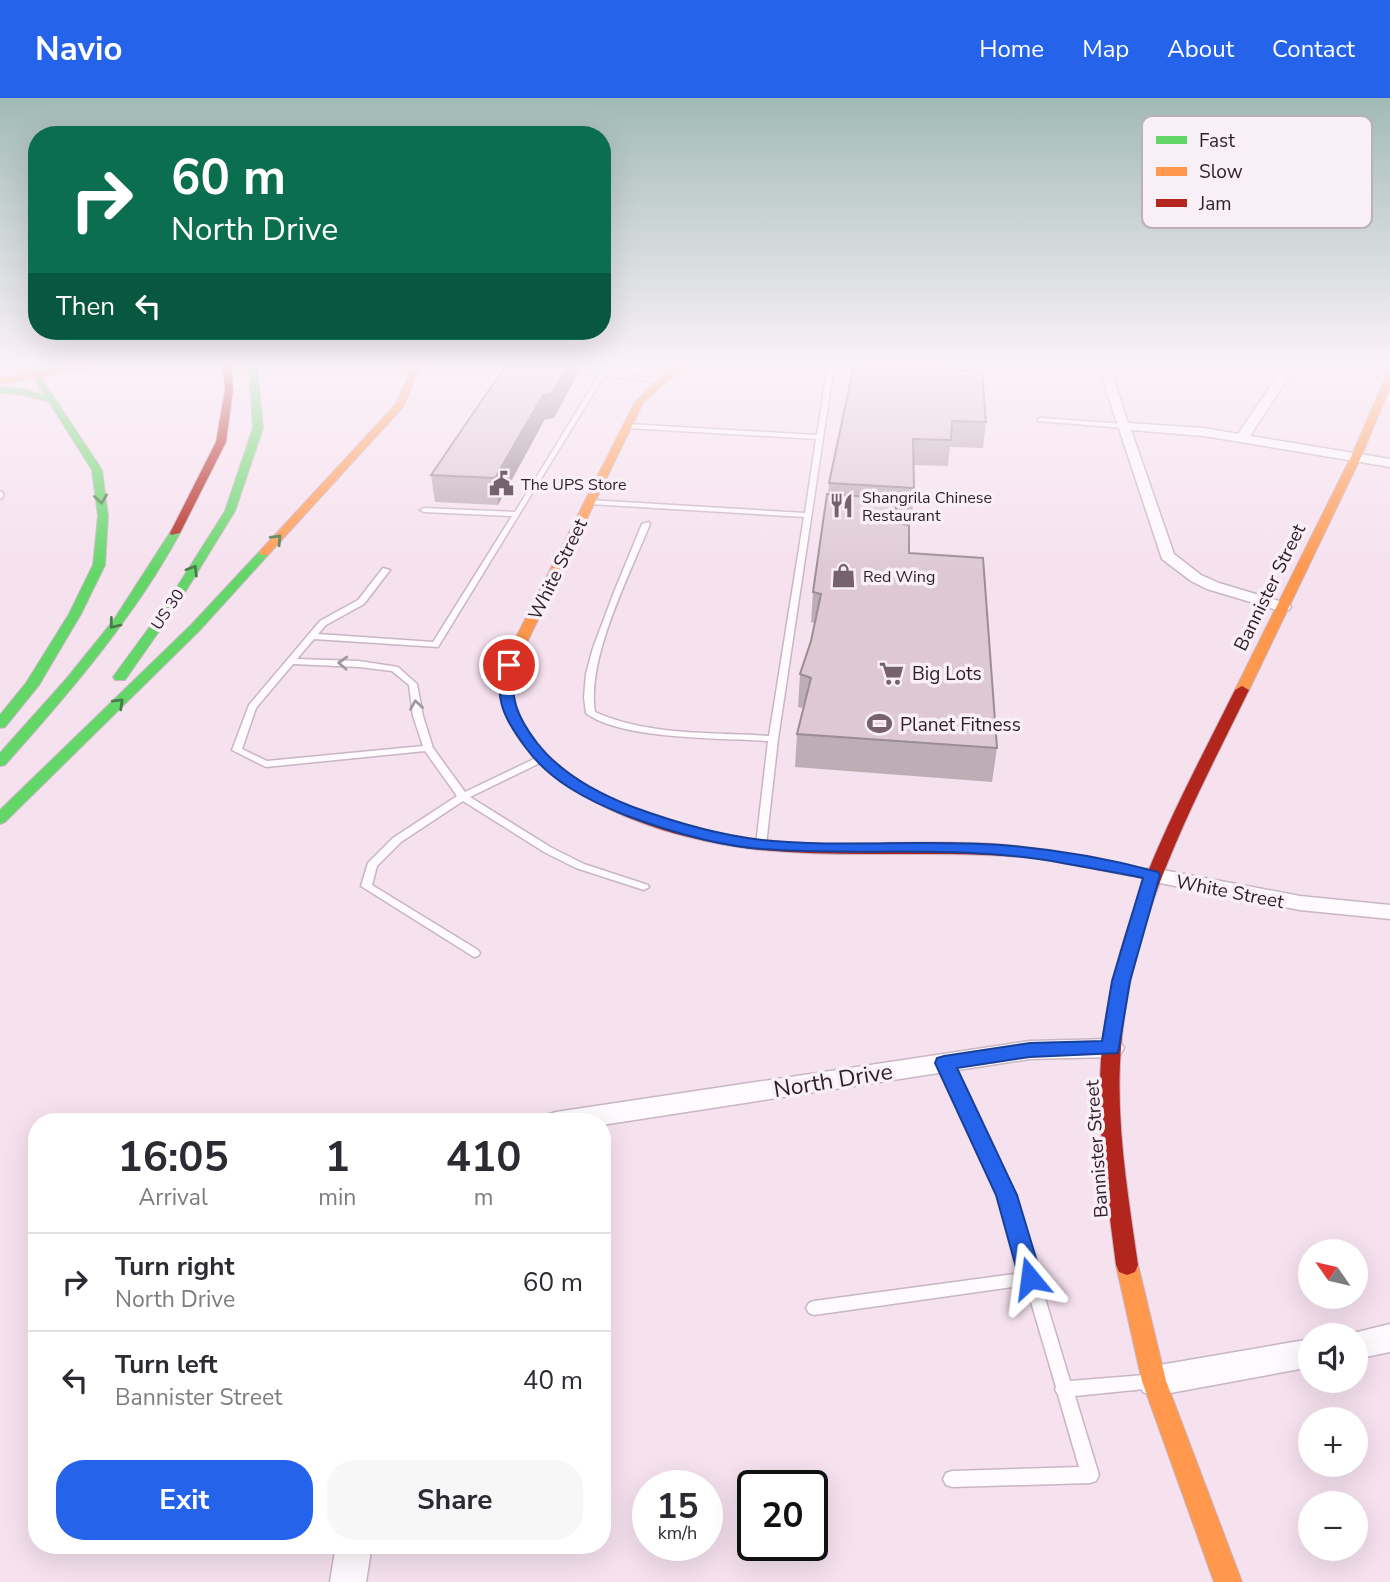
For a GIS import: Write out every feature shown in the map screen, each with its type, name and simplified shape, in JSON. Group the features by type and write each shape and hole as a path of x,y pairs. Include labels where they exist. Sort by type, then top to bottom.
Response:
{"main road":[{"path":"0,724 32,684 75,614 99,565 103,516 97,470 74,434"},
{"name":"US 30","path":"0,762 51,706 154,573 221,442 222,434"},
{"name":"US 30","path":"0,818 111,690 170,607 230,511 256,434"},
{"path":"0,818 195,628 374,434"},
{"name":"White Street","path":"624,434 509,665 505,685 509,709 541,759 566,779 604,802 653,820 761,845 1000,850 1056,856 1152,875"},
{"name":"Bannister Street","path":"1228,1582 1154,1381 1129,1279 1113,1160 1111,1048 1121,981 1152,875 1366,434"}],"street":[{"path":"1127,434 1167,556 1196,578 1213,586 1283,607"},
{"path":"1205,434 1390,463"},
{"path":"1242,438 1245,434"},
{"name":"White Street","path":"1152,875 1286,902 1340,910 1390,912"},
{"name":"North Drive","path":"611,1114 1030,1050 1111,1048"},
{"path":"1368,1343 1390,1338"},
{"path":"1154,1381 1298,1355"},
{"path":"348,1582 353,1554"}],"lane":[{"path":"312,636 435,645 494,555 515,514 565,434"},
{"path":"761,845 773,739 820,437 772,434"},
{"path":"590,502 808,515"},
{"path":"424,510 515,514"},
{"path":"646,524 594,658 587,697 591,713 601,719 630,727 773,739"},
{"path":"386,570 361,602 323,623 252,708 237,750 266,764 428,748"},
{"path":"291,661 359,664 395,669 413,684 418,716 428,748 463,797 569,860 644,887"},
{"path":"474,953 366,887 372,865 397,840 463,797 541,759"},
{"path":"944,1063 1007,1195 1090,1475 952,1479"},
{"path":"814,1308 1030,1278"},
{"path":"1063,1389 1154,1381"}],"building":[{"path":"459,434 520,434 495,478 431,475"},
{"path":"839,434 951,434 951,440 913,439 914,488 829,483"},
{"path":"827,494 897,499 893,523 909,525 909,553 983,558 997,748 797,734 811,678 800,674 811,641 821,594 813,592"}],"traffic: fast":[{"path":"0,724 32,685 75,614 99,565 103,516 97,470 74,434"},
{"path":"120,677 170,607 230,511 256,434"},
{"path":"0,762 118,624 175,533"},
{"path":"0,819 195,628 264,553"},
{"path":"1032,853 1152,875"}],"traffic: slow":[{"path":"264,553 373,434"},
{"path":"507,696 509,665 623,434"},
{"path":"1242,690 1366,434"},
{"path":"1127,1265 1154,1381 1228,1582"}],"traffic: jam":[{"path":"175,533 221,442 222,434"},
{"path":"1127,1265 1110,1102 1111,1048 1117,1000 1128,953 1159,863 1242,690"},
{"path":"507,696 510,709 522,732 538,753 558,771 578,786 610,803 680,828 762,845 965,848 1032,853"}],"place":[{"name":"The UPS Store","path":"501,484"},
{"name":"Shangrila Chinese Restaurant","path":"842,506"},
{"name":"Red Wing","path":"843,576"},
{"name":"Big Lots","path":"892,673"},
{"name":"Planet Fitness","path":"880,724"}],"route":[{"path":"509,665 505,685 509,709 541,759 566,779 604,802 653,820 761,845 1000,850 1056,856 1152,875 1121,981 1111,1048 1030,1050 944,1063 1007,1195 1030,1278"}]}
